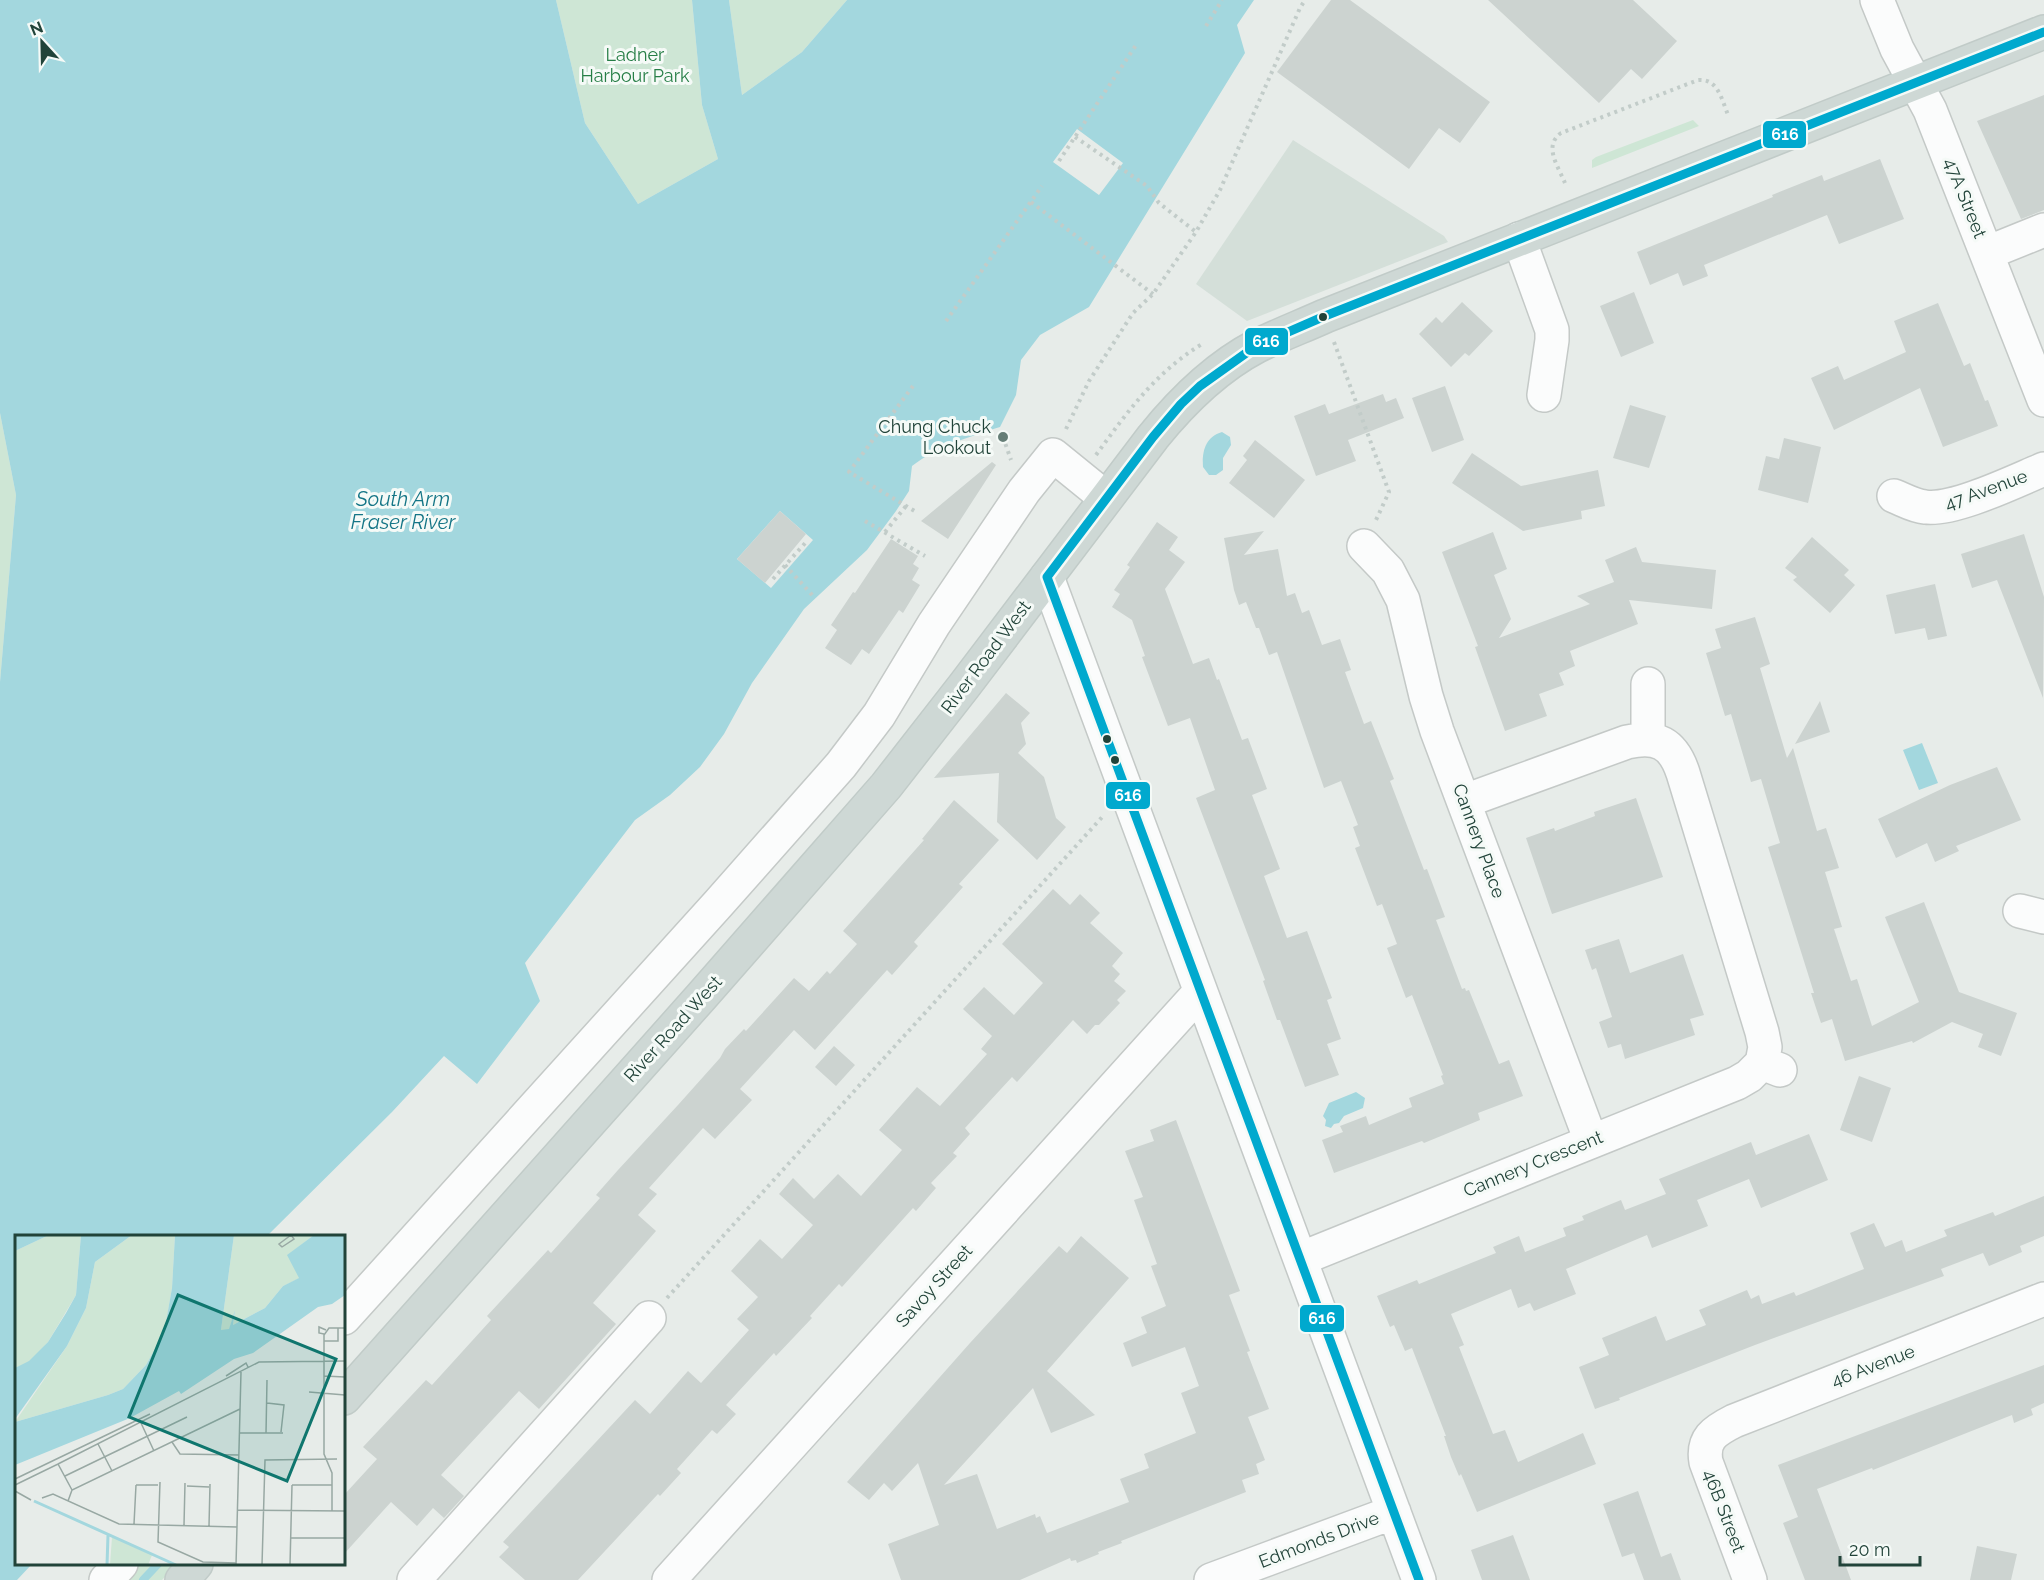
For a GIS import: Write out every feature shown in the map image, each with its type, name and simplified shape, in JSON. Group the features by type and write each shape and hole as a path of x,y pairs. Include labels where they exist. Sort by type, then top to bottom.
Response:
{"main road":[{"name":"River Road West","path":"345,1397 886,786 1106,498 1181,404 1200,386 1236,358 1256,346 1316,320 2044,32"},
{"path":"182,1580 194,1565"}],"street":[{"name":"47A Street","path":"1877,0 1893,39 1930,110 2044,400"},
{"path":"1987,253 2044,230"},
{"path":"1519,240 1552,330 1544,395"},
{"path":"345,1316 841,765 879,715 934,624 1023,491 1053,455 1106,498"},
{"name":"47 Avenue","path":"1894,496 1922,507 1936,508 1953,505 2044,469"},
{"name":"Cannery Place","path":"1364,546 1388,571 1403,600 1429,705 1591,1141"},
{"path":"1047,577 1419,1580"},
{"path":"1465,801 1612,746 1638,739 1648,739 1648,684"},
{"name":"Cannery Crescent","path":"1300,1259 1737,1083 1771,1067 1680,764 1669,747 1648,739"},
{"name":"Savoy Street","path":"669,1580 1200,992"},
{"name":"46 Avenue","path":"1708,1441 1714,1433 1734,1421 2044,1299"},
{"path":"414,1580 649,1318"},
{"name":"46B Street","path":"1708,1441 1704,1449 1706,1462 1750,1580"},
{"name":"Edmonds Drive","path":"1211,1580 1394,1512"},
{"path":"106,1580 119,1565"}],"path":[{"path":"1206,26 1222,0"},
{"path":"1053,455 1089,381 1133,313 1153,294 1197,232 1220,190 1305,0"},
{"path":"1059,161 1136,45"},
{"path":"1565,183 1551,144 1561,133 1698,80 1706,79 1712,82 1717,89 1729,117"},
{"path":"1075,137 1147,186 1159,203 1197,232"},
{"path":"946,321 1042,186"},
{"path":"1031,202 1153,294"},
{"path":"1334,342 1389,492"},
{"path":"913,386 849,472 918,513"},
{"path":"1003,438 1013,465"},
{"path":"885,532 906,506"},
{"path":"865,520 925,556"},
{"path":"773,579 807,541"},
{"path":"785,565 814,597"},
{"path":"649,1318 1104,815"}],"shaded area":[{"path":"1293,140 1444,236 1448,242 1247,321 1196,284"}],"green space":[{"name":"Ladner Harbour Park","path":"556,0 692,0 702,105 718,159 638,204 585,123"},
{"name":"Ladner Harbour Park","path":"729,0 847,0 802,52 742,95"},
{"path":"1693,120 1699,126 1592,168 1592,160 1596,157"},
{"path":"0,413 16,495 0,682"},
{"path":"130,1565 176,1565 162,1580 117,1580"}],"water":[{"name":"South Arm Fraser River","path":"0,0 556,0 585,123 638,204 718,159 702,105 692,0 729,0 742,95 802,52 847,0 1254,0 1237,25 1245,53 1089,307 1040,335 1021,360 1016,395 1000,427 965,438 912,466 909,491 896,511 867,550 804,609 752,683 724,734 700,767 670,795 635,820 525,963 540,1001 477,1084 444,1056 392,1112 268,1235 15,1235 15,1565 31,1565 17,1580 0,1580 0,682 16,495 0,413"},
{"path":"1222,432 1230,437 1231,445 1223,458 1223,470 1216,475 1209,475 1203,467 1204,451 1208,441"},
{"path":"1922,743 1938,783 1919,790 1903,750"},
{"path":"1356,1092 1365,1098 1363,1108 1344,1116 1331,1128 1325,1126 1326,1120 1323,1116 1329,1103"}],"pier":[{"path":"1077,129 1123,163 1099,195 1053,162"},
{"path":"780,511 813,540 771,588 737,559"}],"building":[{"path":"1331,0 1350,0 1490,102 1460,143 1439,128 1409,169 1277,72"},
{"path":"1488,0 1633,0 1677,41 1642,79 1631,69 1599,103"},
{"path":"2044,95 2044,210 2021,219 1977,121"},
{"path":"1880,159 1904,219 1839,244 1827,215 1704,265 1708,276 1683,286 1678,273 1650,285 1637,252 1822,175 1824,181"},
{"path":"1634,292 1654,343 1621,357 1600,306"},
{"path":"1462,302 1493,331 1469,356 1465,353 1451,367 1419,334 1436,317 1442,323"},
{"path":"1938,303 1964,366 1970,363 1998,426 1943,447 1920,388 1834,430 1811,378 1838,366 1844,380 1906,352 1894,321"},
{"path":"1445,386 1464,440 1432,452 1412,398"},
{"path":"1383,394 1386,402 1396,398 1404,418 1348,440 1356,461 1316,476 1294,416 1325,404 1329,414"},
{"path":"1630,405 1666,416 1649,468 1613,458"},
{"path":"1784,438 1821,447 1808,503 1758,490 1766,456 1779,459"},
{"path":"1255,440 1305,480 1274,518 1229,483 1247,460 1243,456"},
{"path":"1472,453 1521,486 1598,470 1605,506 1581,511 1582,519 1523,531 1452,483"},
{"path":"992,462 996,465 948,539 921,521"},
{"path":"780,511 806,534 765,583 737,559"},
{"path":"1157,522 1178,537 1169,550 1185,562 1165,589 1193,664 1209,658 1242,740 1248,738 1267,789 1252,795 1280,869 1264,876 1287,938 1307,931 1332,998 1327,1000 1341,1039 1327,1044 1339,1075 1305,1087 1280,1020 1277,1020 1263,981 1265,980 1196,798 1215,790 1190,718 1168,726 1142,657 1145,656 1132,620 1112,607 1120,594 1114,590 1130,567 1127,565"},
{"path":"1264,531 1244,555 1278,549 1287,596 1295,593 1302,613 1309,610 1322,645 1340,639 1351,670 1345,672 1364,724 1371,721 1394,779 1390,781 1424,870 1427,869 1445,917 1436,920 1462,989 1469,990 1499,1064 1509,1060 1523,1096 1478,1113 1480,1120 1424,1143 1422,1141 1334,1173 1322,1140 1343,1132 1340,1126 1366,1116 1369,1125 1412,1107 1409,1098 1444,1084 1441,1076 1443,1075 1412,995 1406,998 1387,948 1397,944 1382,904 1377,906 1355,848 1360,846 1353,827 1358,825 1341,781 1324,788 1277,652 1269,655 1246,602 1239,605 1234,590 1224,538"},
{"path":"1493,532 1507,569 1494,575 1511,619 1499,638 1590,604 1577,596 1614,582 1605,560 1636,547 1642,562 1716,570 1712,609 1629,600 1638,624 1570,651 1575,666 1559,673 1564,685 1539,694 1547,716 1505,731 1475,647 1478,646 1442,552"},
{"path":"2024,534 2044,597 2043,698 1997,580 1972,588 1961,554"},
{"path":"1812,537 1849,570 1844,575 1855,585 1830,613 1793,580 1797,577 1785,568"},
{"path":"891,539 918,556 913,564 919,568 912,580 920,585 903,613 899,610 869,654 862,649 851,665 825,648 837,630 831,625"},
{"path":"1935,584 1947,636 1928,640 1925,628 1895,634 1886,595"},
{"path":"1755,617 1770,664 1760,668 1787,758 1793,748 1817,831 1826,828 1839,868 1825,872 1842,927 1834,929 1851,981 1857,979 1872,1026 1919,1002 1885,917 1924,902 1959,992 2017,1013 2001,1056 1978,1047 1983,1034 1952,1022 1913,1043 1912,1041 1845,1061 1832,1019 1821,1023 1811,993 1814,993 1768,847 1780,843 1761,779 1751,782 1731,714 1725,716 1706,653 1721,648 1715,629"},
{"path":"1006,693 1030,713 1021,723 1026,744 1018,753 1044,777 1056,818 1066,827 1037,860 997,822 999,773 934,778"},
{"path":"1820,701 1830,732 1795,744"},
{"path":"1997,767 2021,820 1956,846 1959,851 1935,862 1927,843 1896,858 1878,819 1950,785"},
{"path":"1636,798 1663,877 1552,914 1526,838 1554,828 1555,831 1595,816 1594,812"},
{"path":"954,800 999,840 959,884 963,887 914,942 918,946 892,975 887,970 815,1050 794,1030 740,1089 752,1100 715,1139 703,1128 649,1188 657,1194 638,1215 656,1231 593,1303 616,1324 539,1409 519,1391 441,1475 464,1496 444,1518 433,1508 417,1526 391,1502 345,1553 345,1494 377,1459 363,1447 426,1380 432,1385 491,1320 487,1316 548,1250 551,1253 600,1198 596,1195 618,1170 720,1058 725,1049 744,1029 746,1031 794,978 809,991 827,971 830,974 857,944 843,931 924,840 922,839"},
{"path":"1053,889 1070,905 1080,894 1100,913 1090,923 1123,953 1112,966 1120,974 1114,981 1126,991 1117,1000 1120,1003 1087,1034 1073,1020 1017,1082 1012,1077 965,1128 970,1134 953,1153 957,1156 931,1183 936,1188 916,1211 913,1208 842,1287 839,1284 810,1316 812,1318 776,1356 774,1353 726,1405 736,1414 717,1434 712,1430 677,1469 681,1473 660,1496 658,1494 578,1580 525,1580 499,1557 509,1547 503,1542 635,1400 650,1414 688,1371 701,1383 749,1330 737,1319 758,1297 731,1271 760,1239 782,1259 813,1225 779,1194 793,1178 814,1199 838,1174 861,1196 902,1150 879,1130 917,1087 940,1106 987,1054 981,1049 992,1036 963,1009 984,987 1014,1015 1043,983 1002,944"},
{"path":"1619,939 1630,973 1683,954 1704,1015 1690,1019 1695,1035 1625,1059 1621,1044 1608,1048 1599,1022 1612,1017 1596,968 1592,970 1585,950"},
{"path":"834,1046 855,1065 836,1086 815,1067"},
{"path":"1859,1076 1891,1088 1872,1142 1840,1130"},
{"path":"1176,1120 1240,1291 1229,1295 1250,1351 1247,1352 1269,1409 1248,1417 1265,1460 1256,1464 1259,1474 1242,1480 1246,1492 1121,1541 1122,1543 1077,1563 1076,1560 1071,1561 1070,1558 1020,1580 901,1580 888,1544 939,1525 918,1463 892,1491 884,1483 869,1500 847,1482 1059,1246 1067,1253 1081,1236 1129,1278 1047,1371 1095,1415 1051,1433 1033,1388 944,1485 977,1474 997,1529 1035,1514 1036,1518 1040,1516 1047,1533 1129,1502 1120,1479 1149,1468 1144,1454 1196,1433 1181,1393 1199,1386 1185,1347 1132,1367 1123,1343 1147,1333 1141,1317 1166,1306 1151,1266 1157,1264 1134,1200 1143,1197 1125,1151 1154,1141 1150,1130"},
{"path":"1809,1134 1828,1180 1761,1208 1749,1179 1697,1200 1708,1226 1652,1248 1647,1235 1566,1269 1576,1294 1534,1311 1530,1303 1518,1308 1511,1289 1451,1314 1464,1345 1459,1347 1493,1434 1505,1430 1518,1462 1583,1433 1596,1464 1477,1512 1451,1457 1444,1436 1446,1436 1412,1348 1405,1351 1394,1325 1390,1327 1377,1296 1417,1280 1419,1284 1496,1253 1493,1247 1519,1236 1525,1252 1566,1236 1563,1228 1584,1220 1582,1216 1621,1200 1625,1210 1666,1194 1659,1179 1751,1142 1756,1155"},
{"path":"2044,1196 2044,1236 2020,1246 2022,1252 1989,1266 1983,1253 1941,1269 1944,1276 1755,1345 1595,1409 1579,1367 1609,1355 1602,1338 1656,1316 1666,1341 1706,1325 1699,1310 1747,1290 1751,1299 1759,1295 1762,1304 1794,1292 1796,1296 1864,1269 1850,1233 1874,1223 1885,1247 1902,1240 1906,1252 1947,1236 1944,1230 1993,1212 1995,1216"},
{"path":"2044,1365 2044,1403 2031,1409 2033,1415 2014,1423 2012,1415 1873,1470 1872,1468 1817,1489 1851,1580 1805,1580 1783,1523 1798,1517 1778,1465"},
{"path":"1638,1491 1661,1557 1671,1553 1681,1580 1644,1580 1634,1553 1622,1557 1603,1504"},
{"path":"1513,1535 1530,1580 1482,1580 1471,1550"},
{"path":"1977,1546 2017,1554 2011,1580 1970,1580"}],"waterway":[{"path":"143,1580 157,1565"}],"transit line":[{"name":"616","path":"1419,1580 1047,577 1153,437 1181,404 1200,386 1256,346 1325,316 2044,32"}],"place":[{"name":"Chung Chuck Lookout","path":"1003,437"}]}
